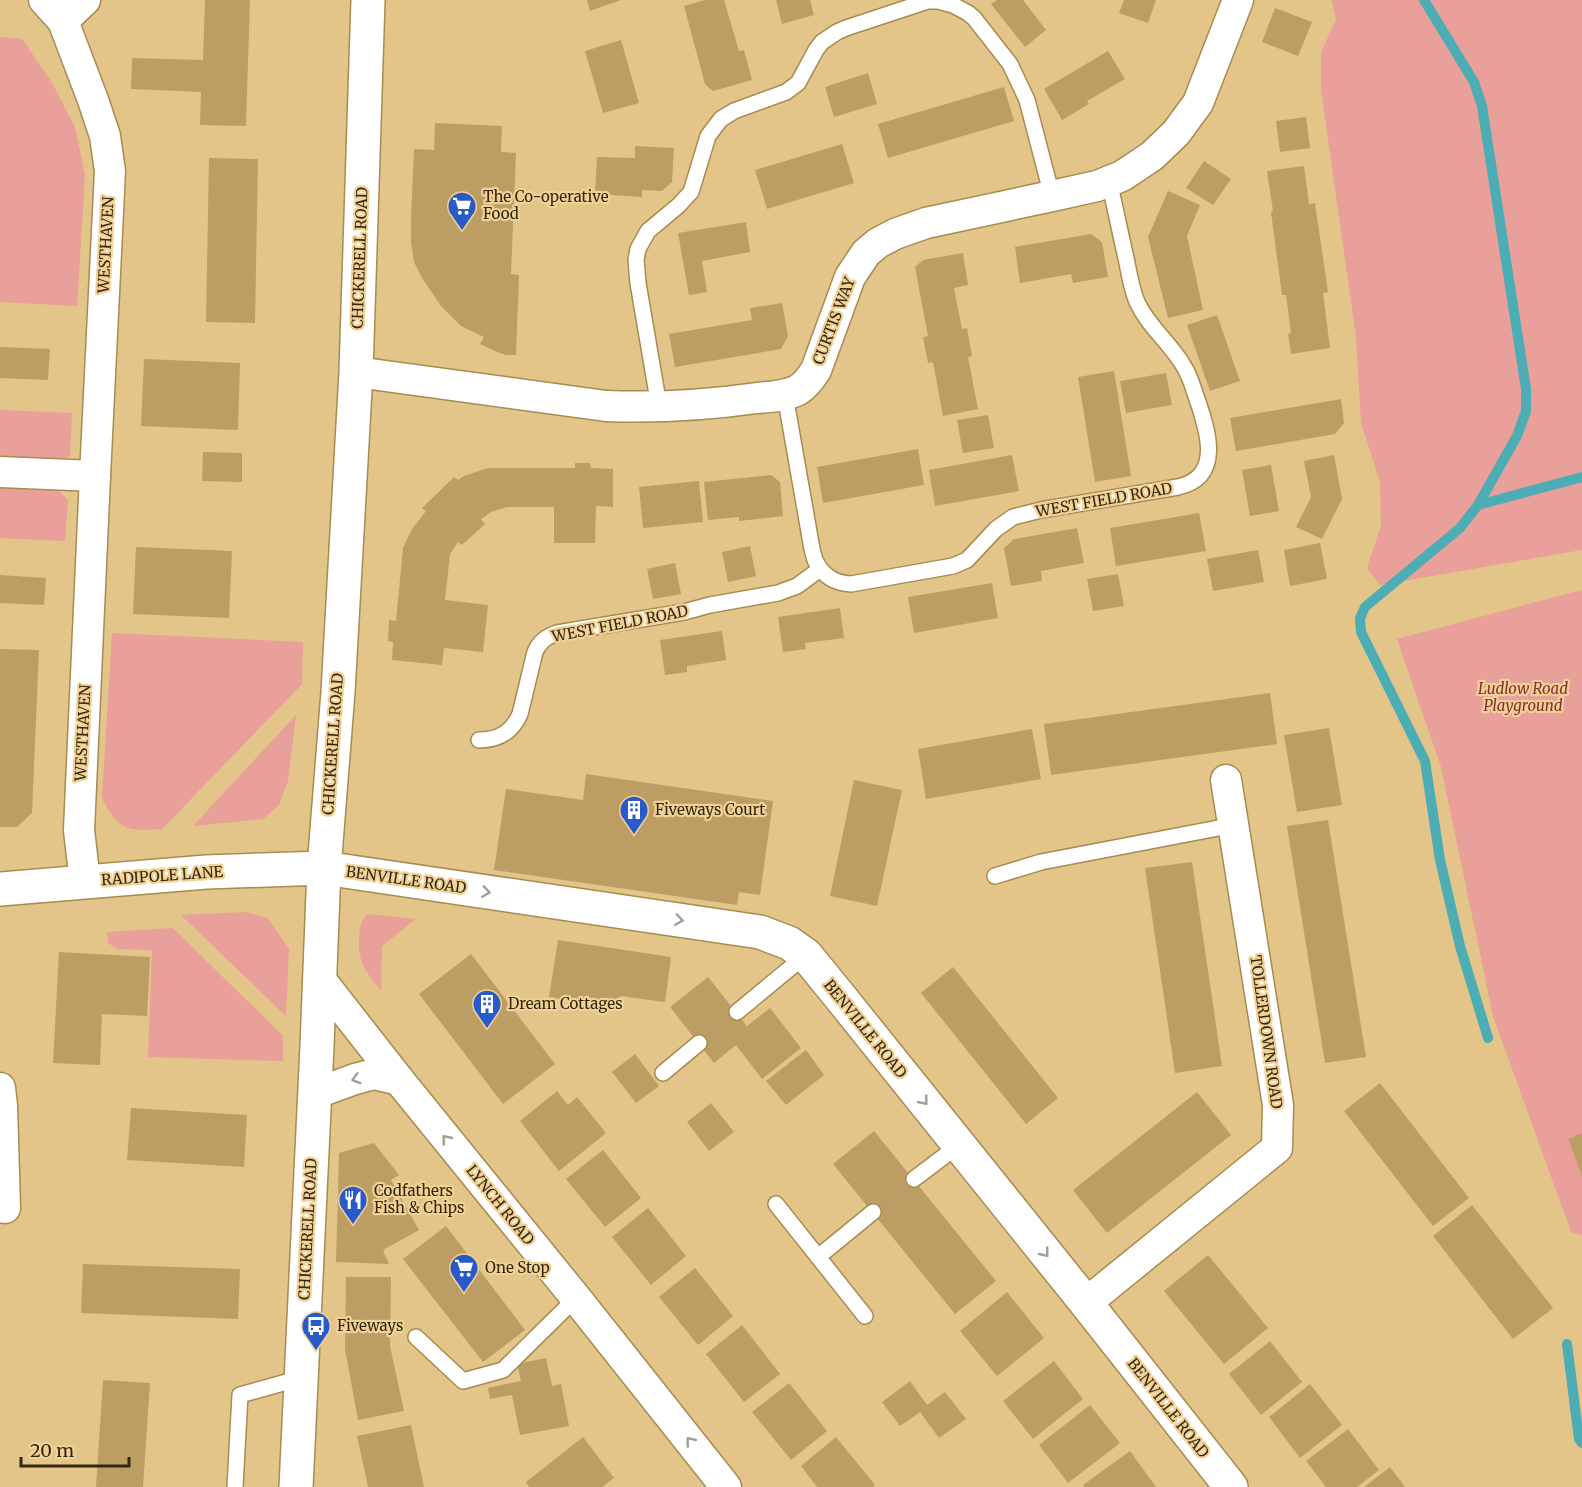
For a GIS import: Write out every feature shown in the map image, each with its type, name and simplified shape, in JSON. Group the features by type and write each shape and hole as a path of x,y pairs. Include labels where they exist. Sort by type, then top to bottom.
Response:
{"main road":[{"name":"CHICKERELL ROAD","path":"296,1487 324,868 338,692 356,372 368,0"},
{"name":"RADIPOLE LANE","path":"0,889 206,872 324,868"},
{"name":"BENVILLE ROAD","path":"324,868 760,932 789,944 806,955 1231,1487"}],"street":[{"name":"WESTHAVEN","path":"85,0 54,11 102,127 110,171 79,830 85,882"},
{"name":"CURTIS WAY","path":"356,372 606,406 706,404 785,395 798,390 809,381 816,370 849,277 866,253 878,243 926,223 1085,189 1122,176 1152,156 1176,133 1198,103 1238,0"},
{"path":"0,472 95,477"},
{"name":"TOLLERDOWN ROAD","path":"1086,1303 1277,1148 1278,1105 1227,780"},
{"name":"LYNCH ROAD","path":"320,979 726,1487"},
{"path":"314,1094 355,1078 374,1074 399,1080"},
{"path":"0,1088 4,1208"}],"lane":[{"path":"659,406 638,283 636,260 638,249 648,231 691,192 708,136 721,119 792,88 798,83 822,42 837,32 928,1 964,5 1016,75 1027,100 1053,196"},
{"name":"WEST FIELD ROAD","path":"479,740 503,736 516,723 535,652 539,643 546,637 565,631 684,612 778,593 797,586 819,569 834,581 851,584 953,566 967,560 996,529 1020,514 1186,486 1194,482 1203,472 1208,459 1209,443 1201,412 1184,366 1146,318 1137,302 1109,181"},
{"path":"785,395 812,549 819,569"},
{"path":"995,876 1041,862 1234,825"},
{"path":"736,1012 806,955"},
{"path":"663,1073 699,1043"},
{"path":"914,1179 959,1145"},
{"path":"776,1204 865,1316"},
{"path":"818,1257 873,1212"},
{"path":"416,1337 463,1381 503,1370 576,1298"},
{"path":"235,1487 240,1395 301,1378"}],"green space":[{"path":"1332,0 1582,0 1582,550 1380,585 1367,568 1381,526 1380,482 1361,423 1356,337 1321,90 1321,52 1336,20"},
{"path":"0,37 22,39 51,81 75,127 85,175 77,306 0,302"},
{"path":"0,410 72,413 70,456 51,467 0,464"},
{"path":"0,481 56,488 68,500 65,541 0,538"},
{"name":"Ludlow Road Playground","path":"1582,590 1582,1235 1571,1232 1493,1016 1441,767 1397,639"},
{"path":"112,633 303,642 302,684 162,829 132,829 119,823 102,797"},
{"path":"296,715 288,781 279,805 263,819 193,826"},
{"path":"245,912 268,918 289,949 286,1016 181,915"},
{"path":"367,914 416,919 382,946 381,991 364,968 360,956 361,923"},
{"path":"173,928 283,1036 283,1061 148,1057 152,950 118,949 108,943 107,932"}],"building":[{"path":"205,0 250,0 246,126 200,125 201,92 131,89 132,58 203,60"},
{"path":"587,0 621,0 590,11"},
{"path":"705,0 724,0 739,51 744,50 752,80 713,91 705,84 684,6"},
{"path":"776,0 810,0 814,15 782,24"},
{"path":"997,0 1023,0 1046,30 1025,47 991,4"},
{"path":"1124,0 1156,0 1148,23 1119,13"},
{"path":"1275,8 1312,22 1298,56 1262,42"},
{"path":"621,40 639,103 603,113 585,51"},
{"path":"1108,51 1125,79 1087,101 1089,104 1062,120 1044,89"},
{"path":"868,73 877,104 834,117 825,87"},
{"path":"1004,87 1014,121 888,158 878,124"},
{"path":"1306,117 1310,148 1280,152 1276,121"},
{"name":"The Co-operative Food","path":"435,123 502,126 501,152 516,153 511,274 519,275 516,355 506,355 480,344 484,337 461,326 441,306 414,262 411,219 414,149 434,150"},
{"path":"842,144 854,183 767,209 755,170"},
{"path":"635,146 674,148 672,182 662,191 642,190 642,197 595,194 597,157 635,158"},
{"path":"209,158 258,159 255,323 206,322"},
{"path":"1204,161 1231,179 1213,205 1186,188"},
{"path":"1304,166 1309,204 1315,203 1328,292 1323,293 1330,348 1291,354 1288,334 1291,333 1286,295 1282,295 1267,171"},
{"path":"1168,191 1200,205 1187,236 1203,310 1168,318 1148,237"},
{"path":"746,222 750,252 702,261 707,292 689,295 678,233"},
{"path":"1091,234 1102,242 1108,277 1073,283 1071,274 1020,283 1015,247"},
{"path":"963,253 968,285 954,288 962,329 967,328 972,356 968,357 978,409 943,416 933,362 928,363 923,337 928,336 915,267 923,260"},
{"path":"782,303 788,336 781,349 675,367 669,334 752,320 750,308"},
{"path":"1217,315 1240,381 1210,391 1187,325"},
{"path":"0,347 50,349 48,380 0,378"},
{"path":"144,359 240,363 238,430 141,426"},
{"path":"1114,371 1131,476 1095,482 1078,377"},
{"path":"1166,373 1172,405 1126,413 1120,381"},
{"path":"1341,399 1344,423 1335,434 1236,451 1230,418"},
{"path":"988,415 994,448 963,453 957,420"},
{"path":"918,449 924,485 823,503 817,467"},
{"path":"203,452 242,453 242,482 202,481"},
{"path":"1012,455 1019,491 935,506 929,470"},
{"path":"1334,455 1342,499 1322,539 1296,527 1311,497 1304,461"},
{"path":"575,463 590,463 591,468 613,469 613,507 596,506 595,543 554,543 554,507 507,507 491,512 481,519 485,524 462,545 458,542 450,554 445,600 488,605 483,652 444,648 442,665 392,660 393,642 388,641 389,620 396,621 403,548 412,529 426,511 422,508 454,477 458,480 488,468 575,468"},
{"path":"1271,465 1279,511 1250,516 1242,470"},
{"path":"771,475 780,482 783,516 739,521 739,517 708,520 704,482"},
{"path":"699,481 703,522 643,528 639,487"},
{"path":"1199,513 1206,551 1116,566 1110,528"},
{"path":"1077,528 1084,563 1041,571 1042,581 1011,586 1004,548 1014,539"},
{"path":"1320,543 1327,579 1290,586 1284,550"},
{"path":"750,546 756,576 728,582 722,552"},
{"path":"136,547 232,551 229,618 133,614"},
{"path":"1258,550 1264,582 1213,591 1207,559"},
{"path":"675,563 681,594 653,599 647,569"},
{"path":"1118,574 1124,606 1093,611 1087,579"},
{"path":"0,575 46,578 44,605 0,603"},
{"path":"992,583 998,618 914,633 908,597"},
{"path":"840,608 844,638 805,643 806,649 783,652 778,617"},
{"path":"722,631 726,660 687,666 687,672 665,675 660,640"},
{"path":"0,649 39,650 32,813 17,827 0,827"},
{"path":"1270,693 1277,744 1051,775 1044,724"},
{"path":"1329,728 1342,805 1297,812 1284,735"},
{"path":"1032,729 1041,779 926,799 918,749"},
{"name":"Fiveways Court","path":"586,774 773,801 760,895 739,892 737,905 494,870 506,789 583,800"},
{"path":"854,780 902,790 877,906 830,896"},
{"path":"1328,820 1366,1057 1325,1063 1287,826"},
{"path":"1192,862 1222,1066 1175,1073 1145,868"},
{"path":"558,940 671,957 665,1002 620,996 618,1008 549,997"},
{"path":"59,952 150,957 147,1016 102,1014 100,1065 53,1063"},
{"name":"Dream Cottages","path":"471,954 555,1064 503,1104 419,994"},
{"path":"953,967 1058,1098 1026,1124 921,993"},
{"path":"708,977 747,1026 770,1008 801,1048 762,1079 736,1045 714,1063 670,1007"},
{"path":"806,1050 824,1075 786,1105 766,1081"},
{"path":"635,1054 659,1086 636,1103 612,1072"},
{"path":"1380,1083 1469,1198 1433,1226 1344,1111"},
{"path":"557,1091 568,1105 577,1097 606,1133 559,1171 520,1121"},
{"path":"1197,1092 1231,1135 1107,1233 1073,1190"},
{"path":"711,1103 734,1132 709,1151 687,1122"},
{"path":"131,1108 247,1115 244,1167 127,1160"},
{"path":"874,1131 996,1281 955,1314 833,1164"},
{"path":"1582,1133 1582,1175 1568,1139"},
{"name":"Codfathers Fish & Chips","path":"374,1143 399,1175 391,1180 419,1230 383,1250 389,1264 336,1262 339,1153"},
{"path":"603,1150 641,1198 605,1227 566,1179"},
{"path":"1472,1205 1553,1308 1513,1339 1433,1236"},
{"path":"648,1208 686,1256 651,1285 612,1237"},
{"name":"One Stop","path":"446,1226 525,1330 483,1362 403,1259"},
{"path":"1208,1255 1268,1328 1224,1364 1164,1291"},
{"path":"83,1264 240,1269 238,1319 81,1313"},
{"path":"695,1268 733,1316 698,1345 659,1297"},
{"path":"346,1277 391,1277 390,1346 404,1411 358,1420 345,1349"},
{"path":"1007,1292 1044,1338 997,1376 960,1331"},
{"path":"742,1325 780,1374 744,1402 706,1354"},
{"path":"1270,1341 1302,1382 1261,1415 1229,1374"},
{"path":"546,1358 552,1386 561,1384 569,1426 520,1435 512,1395 490,1399 488,1388 521,1381 517,1364"},
{"path":"1054,1361 1083,1399 1033,1439 1003,1401"},
{"path":"103,1380 150,1383 143,1487 96,1487"},
{"path":"910,1381 927,1405 945,1392 966,1419 939,1438 920,1412 900,1426 882,1402"},
{"path":"789,1383 827,1431 791,1460 752,1412"},
{"path":"1310,1384 1342,1425 1300,1458 1269,1417"},
{"path":"1090,1405 1120,1443 1068,1483 1039,1445"},
{"path":"411,1425 424,1487 368,1487 357,1436"},
{"path":"1348,1429 1379,1470 1357,1487 1326,1487 1306,1461"},
{"path":"583,1437 614,1478 602,1487 529,1487 526,1482"},
{"path":"836,1437 875,1485 873,1487 817,1487 801,1466"},
{"path":"1130,1451 1156,1487 1085,1487 1083,1485"},
{"path":"1390,1467 1405,1487 1364,1487"}],"waterway":[{"path":"1424,0 1474,82 1482,106 1526,389 1526,411 1517,436 1478,505 1460,528 1365,607 1360,618 1361,632 1425,761 1440,860 1460,946 1488,1038"},
{"path":"1478,505 1582,477"},
{"path":"1567,1344 1579,1439 1582,1443"}],"place":[{"name":"The Co-operative Food","path":"462,232"},
{"name":"Fiveways Court","path":"634,836"},
{"name":"Dream Cottages","path":"487,1030"},
{"name":"Codfathers Fish & Chips","path":"353,1226"},
{"name":"One Stop","path":"464,1294"},
{"name":"Fiveways","path":"316,1352"}]}
